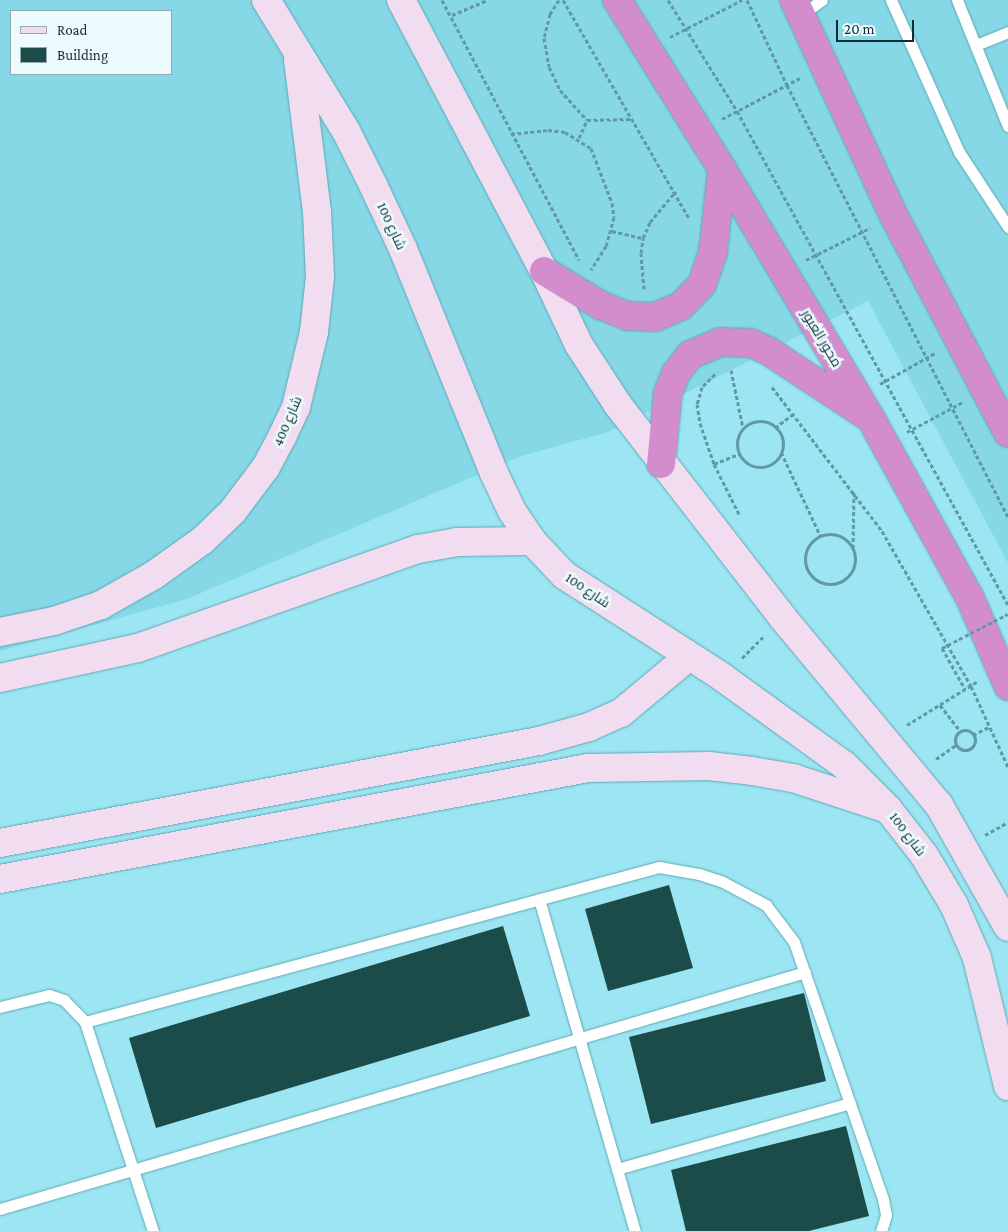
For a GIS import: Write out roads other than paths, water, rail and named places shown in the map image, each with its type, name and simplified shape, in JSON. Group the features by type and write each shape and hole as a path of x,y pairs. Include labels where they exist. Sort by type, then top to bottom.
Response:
{"highway":[{"name":"محور العبور","path":"616,0 722,169 864,407 970,598 1008,686"},
{"path":"806,5 825,64 894,216 1008,433"},
{"path":"544,270 600,305 627,316 655,317 681,306 702,284 713,252 722,169"},
{"path":"661,464 668,393 676,373 690,356 721,342 751,343 770,352 864,407"}],"street":[{"name":"شارع 100","path":"266,0 346,131 374,187 403,249 494,473 512,511 532,541 564,575 688,657 722,677 844,765 888,808 929,863 954,905 977,958 1008,1086"},
{"path":"401,0 544,270 579,345 661,464 783,618 939,805 1008,927"},
{"name":"شارع 400","path":"0,632 54,622 101,605 154,575 203,540 234,511 266,467 282,437 296,407 314,332 320,277 317,212 298,53"},
{"path":"0,678 138,648 418,548 456,542 532,541"},
{"path":"0,843 564,734 621,713 688,657"},
{"path":"0,879 588,768 709,766 752,771 793,778 888,808"}],"lane":[{"path":"891,0 959,152 1008,227"},
{"path":"957,0 976,45 1004,102 1008,126"},
{"path":"976,45 1008,32"},
{"path":"85,1022 659,867 699,874 723,882 766,906 787,928 883,1199 886,1215 881,1231"},
{"path":"539,900 635,1231"},
{"path":"0,1209 804,972"},
{"path":"0,1007 49,995 64,1000 85,1022 153,1231"},
{"path":"617,1169 850,1103"}]}
